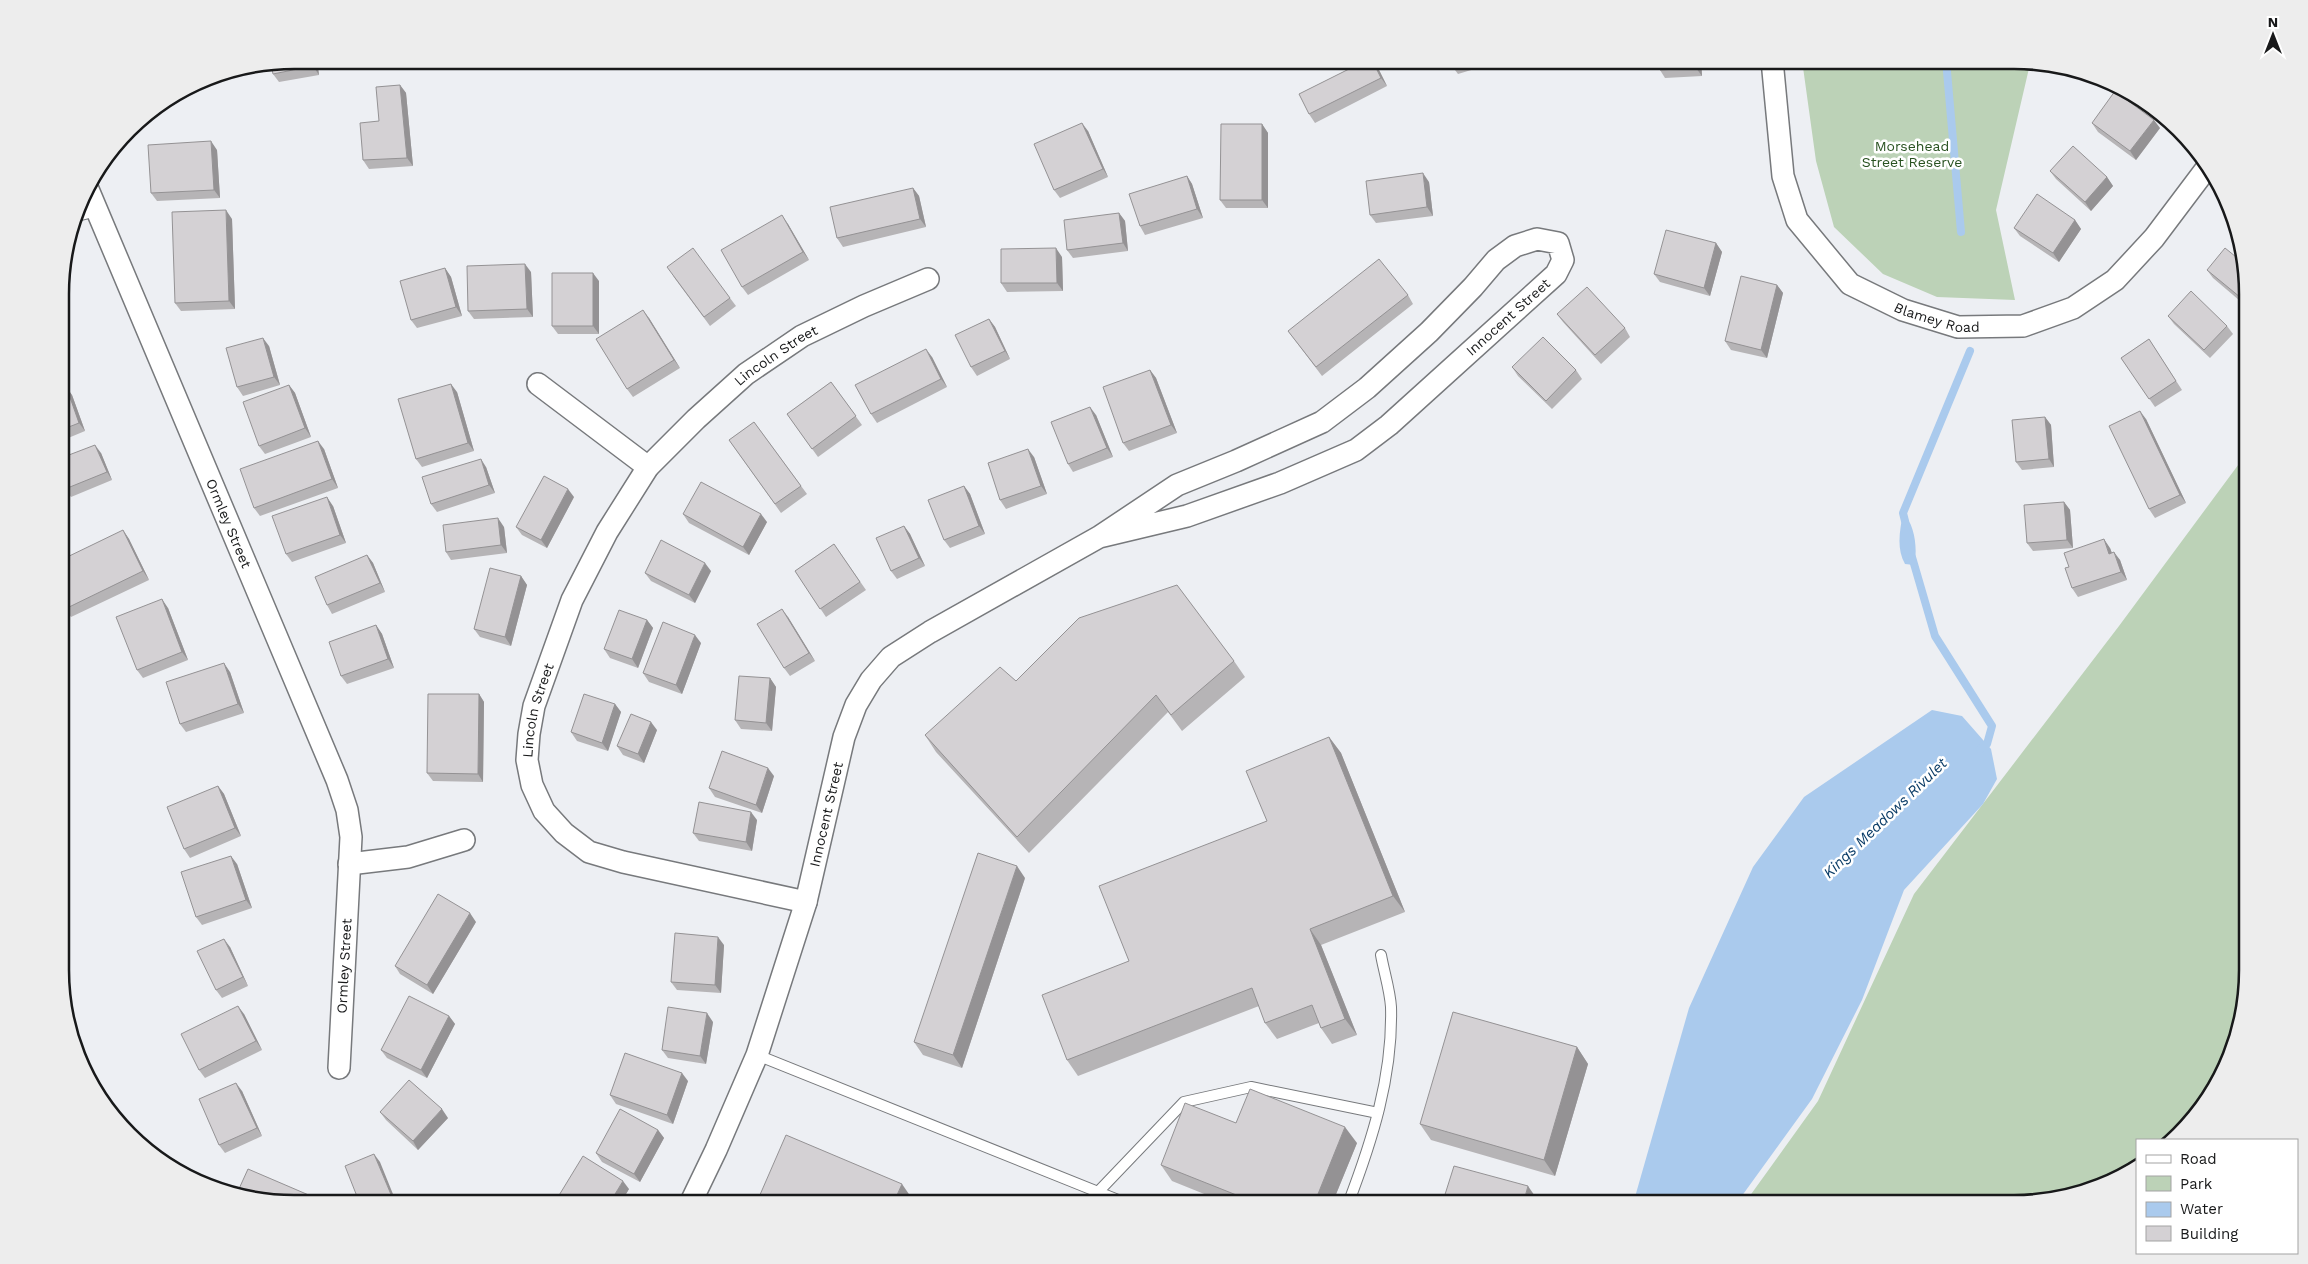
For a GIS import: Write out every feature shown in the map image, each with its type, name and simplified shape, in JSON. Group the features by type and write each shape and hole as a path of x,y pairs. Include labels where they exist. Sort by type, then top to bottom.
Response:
{"street":[{"name":"Blamey Road","path":"1773,69 1784,176 1797,220 1850,284 1903,310 1958,327 2023,326 2073,308 2115,280 2154,238 2203,173"},
{"name":"Ormley Street","path":"87,214 337,780 351,837 339,1068"},
{"name":"Innocent Street","path":"694,1195 757,1055 806,902 844,737 856,705 871,680 891,657 930,632 1099,537 1177,485 1322,422 1367,388 1422,338 1473,288 1496,260 1515,246 1537,239 1558,243 1562,260 1556,274 1389,425 1356,450 1280,483 1187,516 1099,537"},
{"name":"Lincoln Street","path":"806,902 623,862 589,852 564,833 544,811 532,786 527,760 534,706 572,600 602,541 648,467 696,419 746,374 802,336 864,306 928,279"},
{"path":"538,384 648,467"},
{"path":"349,864 408,857 464,840"}],"lane":[{"path":"1352,1195 1371,1145 1387,1076 1391,1007 1381,954"},
{"path":"757,1055 1106,1195"},
{"path":"1098,1192 1184,1102 1251,1087 1378,1113"}],"green space":[{"name":"Morsehead Street Reserve","path":"1803,69 2029,69 1996,210 2015,300 1937,297 1883,274 1834,227 1816,161"},
{"path":"2239,464 2239,985 2232,1028 2222,1056 2209,1083 2193,1107 2163,1139 2136,1139 2136,1159 2114,1172 2072,1188 2029,1195 1750,1195 1818,1101 1914,894 2119,626"}],"water":[{"path":"1903,513 1913,530 1915,538 1916,552 1914,565 1905,564 1900,552"},
{"path":"1932,710 1962,716 1991,749 1997,779 1983,804 1904,890 1862,1000 1812,1099 1743,1195 1636,1195 1689,1008 1753,867 1804,797"}],"building":[{"path":"298,69 273,74 272,70"},
{"path":"1349,69 1376,69 1381,78 1309,114 1299,94"},
{"path":"400,85 407,158 363,160 360,123 379,121 376,87"},
{"path":"2114,92 2154,120 2130,151 2092,123"},
{"path":"1082,123 1103,169 1054,190 1034,144"},
{"path":"1221,124 1262,124 1262,200 1220,200"},
{"path":"211,141 214,190 151,193 148,145"},
{"path":"2073,146 2107,177 2085,202 2050,171"},
{"path":"1423,173 1427,207 1370,215 1366,181"},
{"path":"1187,176 1197,209 1140,226 1129,194"},
{"path":"913,188 920,219 837,238 830,207"},
{"path":"2037,194 2075,220 2053,253 2014,228"},
{"path":"226,210 229,301 175,303 172,212"},
{"path":"1119,213 1123,243 1067,250 1064,220"},
{"path":"782,215 803,252 742,287 721,250"},
{"path":"1666,230 1716,243 1704,288 1654,274"},
{"path":"693,248 730,298 704,317 667,267"},
{"path":"1056,248 1057,283 1001,283 1001,249"},
{"path":"2225,248 2236,257 2239,296 2207,270"},
{"path":"1379,259 1408,295 1316,367 1288,331"},
{"path":"525,264 527,309 468,311 467,266"},
{"path":"445,268 456,307 411,320 400,281"},
{"path":"552,273 593,273 593,326 552,326"},
{"path":"1741,276 1777,285 1761,350 1725,341"},
{"path":"1587,287 1625,328 1595,355 1557,314"},
{"path":"2191,291 2227,326 2204,350 2168,316"},
{"path":"643,310 674,360 627,389 596,339"},
{"path":"989,319 1005,351 971,367 955,335"},
{"path":"1543,337 1576,370 1546,401 1512,367"},
{"path":"263,338 274,377 237,387 226,348"},
{"path":"2149,339 2176,381 2149,399 2121,358"},
{"path":"926,349 941,379 871,414 855,385"},
{"path":"1150,370 1171,425 1123,443 1103,387"},
{"path":"831,382 856,416 812,449 787,414"},
{"path":"451,384 468,443 416,459 398,399"},
{"path":"289,385 305,428 259,446 243,402"},
{"path":"69,395 79,423 69,427"},
{"path":"1090,407 1107,448 1068,464 1051,422"},
{"path":"2140,411 2180,495 2149,509 2109,426"},
{"path":"2045,417 2049,459 2016,462 2012,420"},
{"path":"754,422 801,486 775,504 729,440"},
{"path":"318,441 332,479 254,508 240,469"},
{"path":"95,445 107,472 69,487 69,455"},
{"path":"1028,449 1041,486 1000,500 988,463"},
{"path":"481,459 489,485 431,504 422,477"},
{"path":"544,476 568,489 541,540 516,527"},
{"path":"701,482 761,514 743,547 683,514"},
{"path":"964,486 979,526 944,540 928,500"},
{"path":"327,497 340,535 286,554 272,516"},
{"path":"2064,502 2067,540 2027,543 2024,505"},
{"path":"498,518 501,545 446,552 443,525"},
{"path":"904,526 919,558 891,571 876,538"},
{"path":"123,530 143,571 69,607 69,556"},
{"path":"2104,539 2109,554 2114,552 2121,572 2072,588 2065,568 2069,567 2064,553"},
{"path":"661,540 705,563 689,595 645,573"},
{"path":"834,544 860,582 820,609 795,571"},
{"path":"367,555 380,583 327,605 315,577"},
{"path":"490,568 521,576 505,637 474,629"},
{"path":"1177,585 1234,661 1171,715 1156,695 1017,837 925,735 1000,667 1016,681 1079,618"},
{"path":"162,599 182,652 137,670 116,617"},
{"path":"782,609 809,653 784,668 757,624"},
{"path":"619,610 647,620 632,659 604,649"},
{"path":"663,622 695,635 676,685 643,673"},
{"path":"376,625 388,659 341,676 329,642"},
{"path":"224,663 238,704 180,724 166,682"},
{"path":"739,676 770,678 766,723 735,720"},
{"path":"428,694 479,694 478,774 427,773"},
{"path":"584,694 615,704 602,743 571,732"},
{"path":"631,714 651,722 638,754 617,746"},
{"path":"1329,737 1393,896 1310,929 1345,1019 1321,1028 1312,1005 1265,1023 1252,988 1067,1060 1042,995 1129,961 1099,886 1267,821 1246,771"},
{"path":"722,751 768,768 756,805 709,788"},
{"path":"218,786 235,828 184,849 167,807"},
{"path":"699,802 751,812 746,842 693,833"},
{"path":"978,853 1017,866 953,1055 914,1042"},
{"path":"231,856 246,900 196,917 181,872"},
{"path":"438,894 470,913 427,985 395,966"},
{"path":"675,933 718,937 715,985 671,982"},
{"path":"224,939 243,977 216,990 197,951"},
{"path":"409,996 449,1016 421,1070 381,1050"},
{"path":"238,1006 256,1041 199,1070 181,1034"},
{"path":"668,1007 707,1013 700,1056 662,1050"},
{"path":"1453,1012 1577,1047 1544,1160 1420,1124"},
{"path":"625,1053 682,1073 667,1115 610,1095"},
{"path":"409,1080 442,1109 413,1141 380,1112"},
{"path":"236,1083 257,1128 219,1145 199,1099"},
{"path":"1250,1089 1345,1127 1318,1195 1236,1195 1161,1165 1185,1103 1236,1123"},
{"path":"620,1109 658,1130 634,1174 596,1153"},
{"path":"786,1135 902,1184 897,1195 760,1195"},
{"path":"374,1154 391,1195 356,1195 345,1166"},
{"path":"583,1156 623,1181 614,1195 559,1195"},
{"path":"1454,1166 1528,1186 1526,1195 1445,1195"},
{"path":"248,1169 309,1195 279,1195 239,1189"}],"waterway":[{"name":"Kings Meadows Rivulet","path":"1947,69 1961,232"},
{"name":"Kings Meadows Rivulet","path":"1905,521 1903,513 1970,351"},
{"name":"Kings Meadows Rivulet","path":"1912,557 1935,636 1992,726 1987,744 1980,749"}]}
